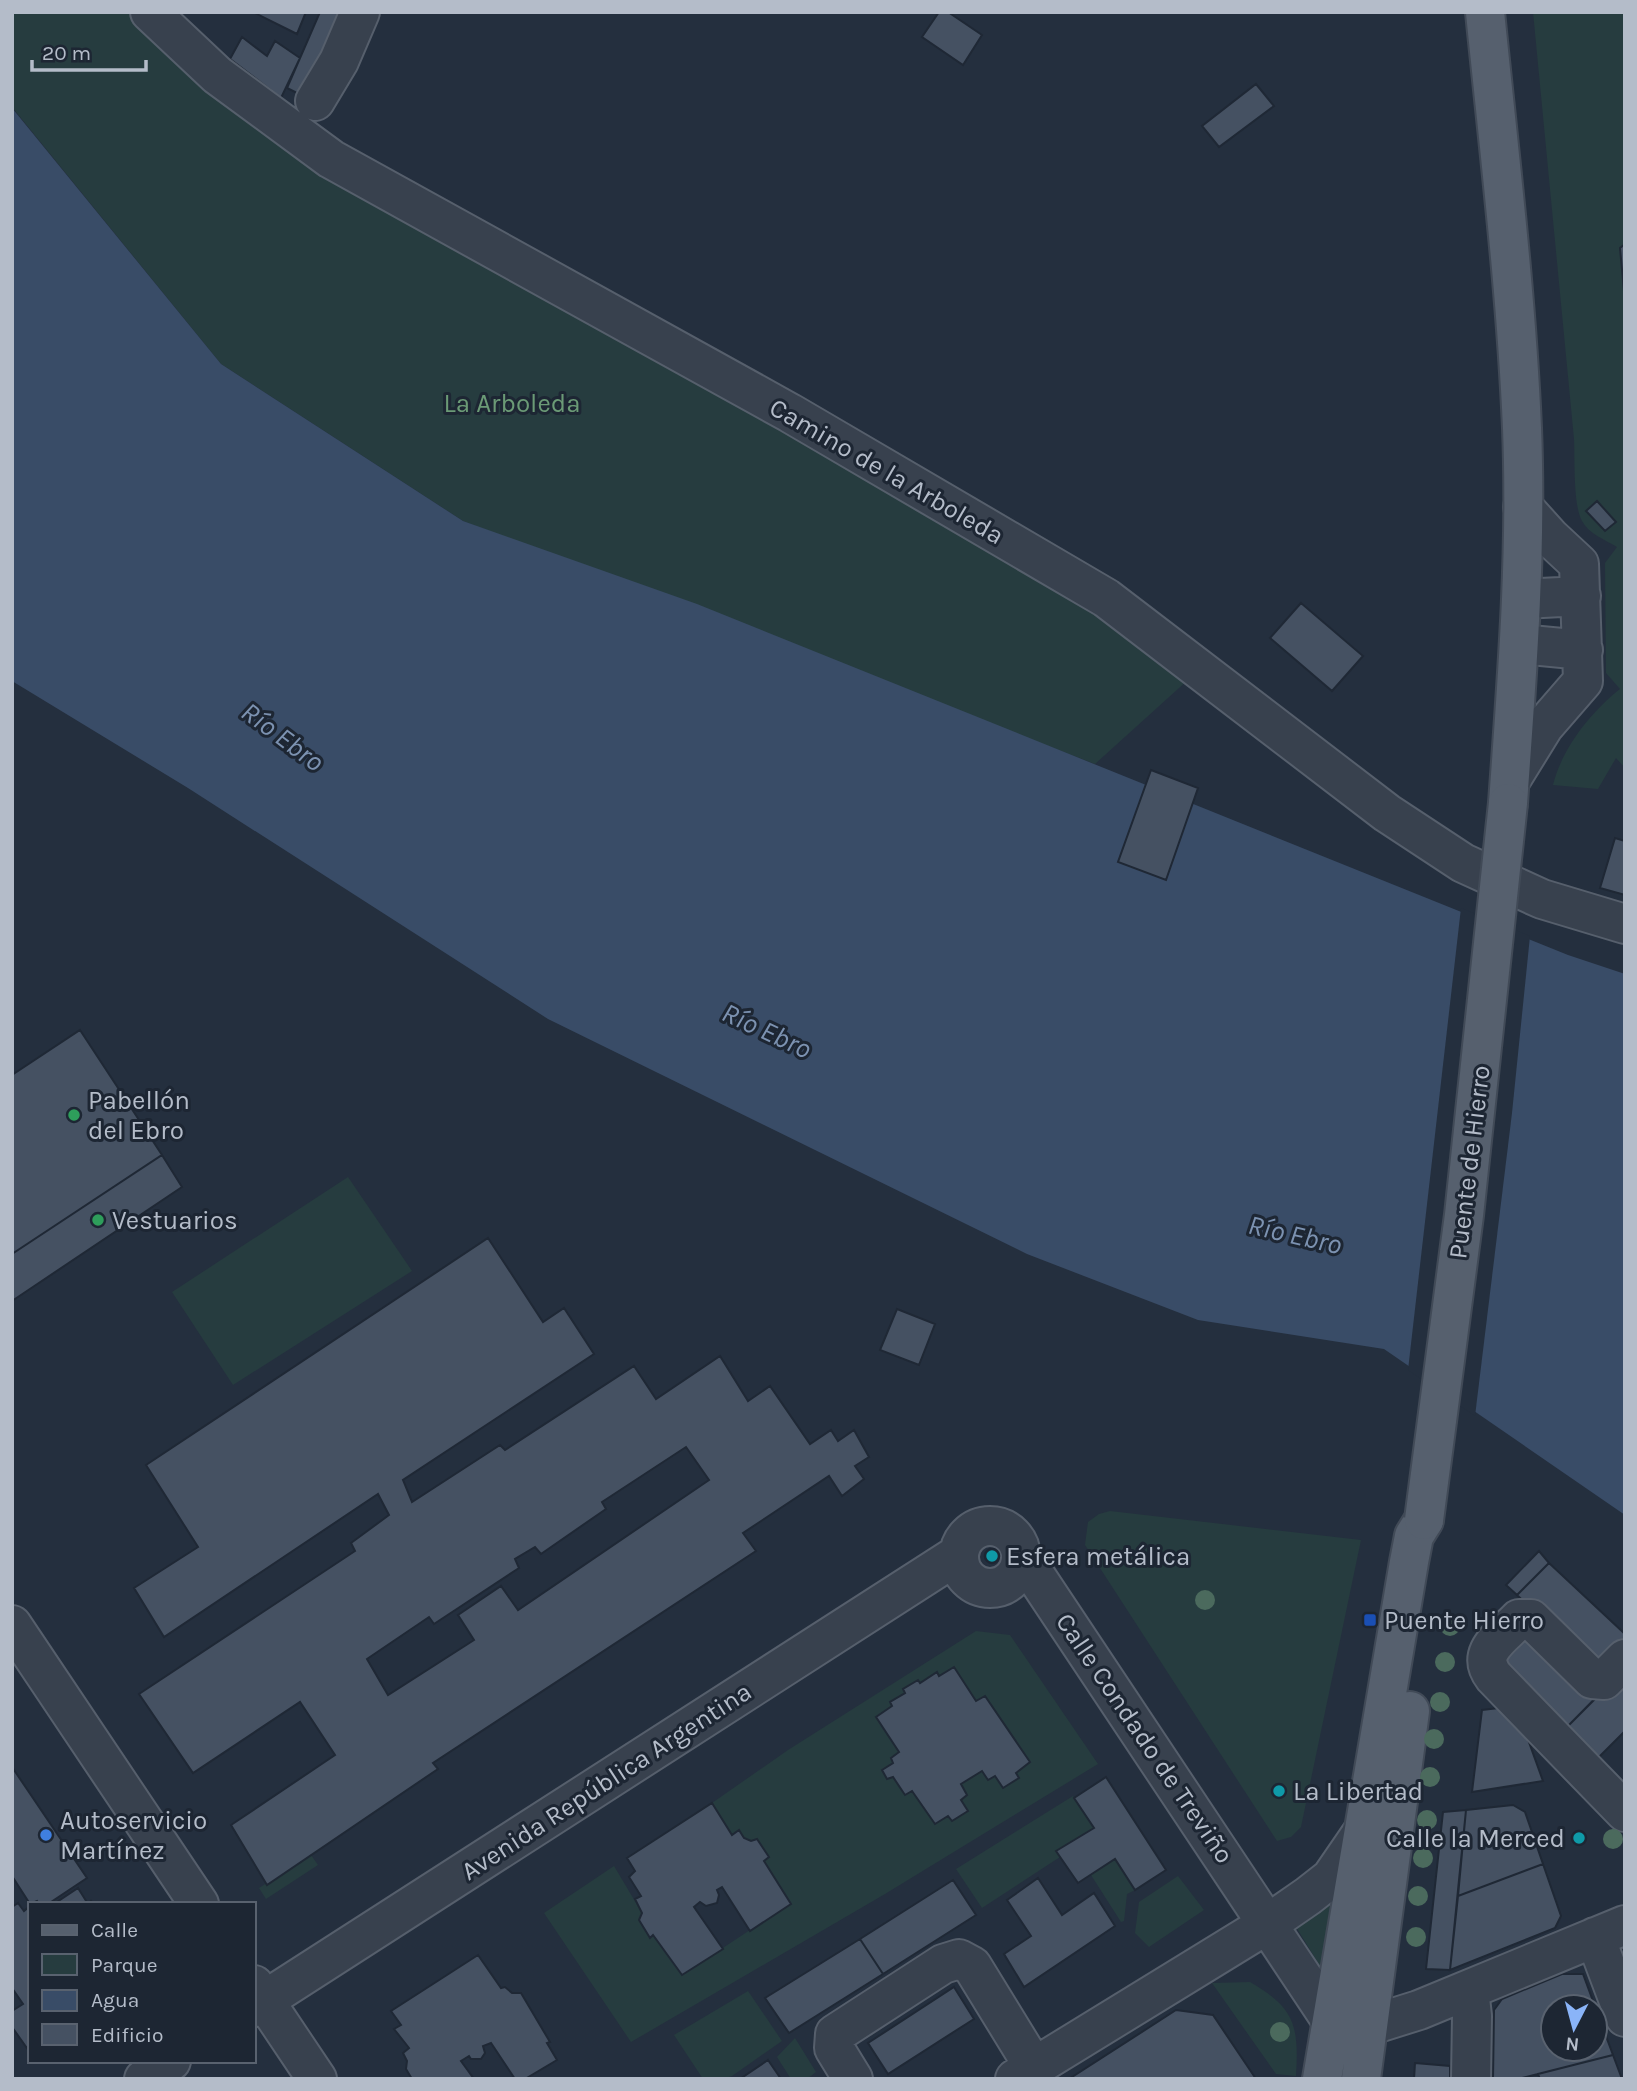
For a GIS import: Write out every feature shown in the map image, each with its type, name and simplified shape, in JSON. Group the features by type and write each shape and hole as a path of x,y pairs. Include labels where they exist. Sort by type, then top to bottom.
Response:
{"main road":[{"name":"Puente de Hierro","path":"1424,1520 1464,1215 1509,792 1522,598 1522,428 1511,269 1485,12"},
{"path":"1361,2079 1351,2024 1364,1830 1414,1536 1424,1520"},
{"path":"1322,2079 1351,2024 1432,1539 1424,1520"}],"street":[{"name":"Camino de la Arboleda","path":"150,12 217,75 331,159 790,413 1106,598 1387,813 1463,863 1542,899 1625,924"},
{"path":"315,101 339,61 360,12"},
{"path":"1509,792 1544,726 1583,681 1579,564 1523,507"},
{"path":"1522,598 1581,596"},
{"path":"1520,644 1583,650"},
{"name":"Avenida República Argentina","path":"257,1998 959,1554 960,1565 971,1582 990,1589 1000,1587 1016,1574 1021,1554"},
{"name":"Calle Condado de Treviño","path":"1021,1554 1238,1878 1266,1925 1351,2024"},
{"path":"1625,1659 1604,1680 1592,1679 1531,1619 1524,1617 1489,1651 1486,1667 1625,1812"},
{"path":"12,1625 198,1902"},
{"path":"853,2079 834,2048 835,2034 943,1964 960,1959 972,1966 1025,2073 1266,1925 1331,1878 1364,1830"},
{"path":"1351,2024 1469,1990 1610,1931 1625,2017"},
{"path":"1469,1990 1472,2017 1471,2079"},
{"path":"257,1998 317,2079"},
{"path":"144,2079 169,2063"}],"green space":[{"name":"La Arboleda","path":"12,12 150,12 217,75 1200,669 1095,764 463,521 221,364 12,107"},
{"path":"1533,12 1625,12 1625,768 1616,758 1598,789 1553,785 1563,758 1579,732 1620,689 1606,673 1605,563 1617,547 1588,529 1582,521 1577,504 1574,439"},
{"path":"348,1177 412,1271 233,1385 172,1292"},
{"path":"1110,1511 1361,1540 1301,1827 1291,1837 1277,1841 1085,1545 1088,1522 1099,1514"},
{"path":"976,1631 1010,1635 1098,1764 885,1894 631,2042 544,1913 614,1866 642,1913 639,1920 682,1975 791,1903 764,1861 769,1856 757,1839 746,1839 739,1831 732,1835 712,1803 788,1750","holes":["954,1667 976,1701 986,1696 1030,1763 1016,1773 1019,1778 1004,1787 995,1776 988,1780 982,1771 961,1784 967,1795 948,1816 935,1824 912,1791 905,1795 893,1777 887,1779 882,1770 893,1763 891,1758 899,1752 876,1717 892,1706 890,1702 937,1673 939,1676"]},
{"path":"1073,1796 1094,1828 1056,1851 1060,1857 982,1908 956,1869"},
{"path":"311,1855 318,1865 266,1899 259,1888"},
{"path":"1115,1859 1135,1890 1127,1894 1124,1921 1121,1922 1091,1875"},
{"path":"1178,1876 1204,1910 1149,1947 1135,1933 1139,1902"},
{"path":"1337,1895 1323,1971 1293,1922"},
{"path":"1250,1982 1277,2001 1291,2020 1295,2031 1296,2076 1276,2074 1212,1983"},
{"path":"748,1991 782,2041 732,2076 703,2079 674,2035"},
{"path":"795,2038 816,2072 807,2079 791,2079 777,2057"}],"water":[{"name":"Río Ebro","path":"12,108 221,364 463,521 697,604 1568,955 1625,974 1625,1515 1384,1349 1198,1320 1027,1254 548,1019 188,788 12,681"}],"pier":[{"path":"1461,908 1530,936 1512,1113 1475,1416 1408,1370"}],"building":[{"path":"253,12 306,12 297,34"},
{"path":"320,12 345,12 303,96 287,88"},
{"path":"939,12 948,12 982,35 963,65 922,37"},
{"path":"242,37 267,56 275,41 300,58 281,98 230,59"},
{"path":"1256,84 1274,106 1219,147 1202,126"},
{"path":"1625,244 1625,290 1624,291 1620,248"},
{"path":"1597,501 1616,522 1605,531 1586,511"},
{"path":"1301,603 1363,656 1332,691 1270,638"},
{"path":"1151,770 1198,788 1166,880 1118,862"},
{"path":"1615,838 1625,841 1625,895 1600,888"},
{"name":"Pabellón del Ebro","path":"80,1030 162,1155 12,1254 12,1075"},
{"name":"Vestuarios","path":"162,1155 182,1187 12,1301 12,1254"},
{"path":"488,1238 543,1322 564,1308 594,1354 403,1480 412,1502 500,1445 505,1450 634,1366 656,1399 720,1356 748,1401 770,1386 810,1444 831,1430 838,1441 854,1430 869,1457 855,1466 864,1479 842,1496 829,1476 743,1533 756,1551 433,1763 438,1769 267,1885 231,1825 335,1755 300,1702 193,1773 139,1694 355,1551 351,1543 389,1515 378,1494 164,1637 134,1588 198,1547 146,1465","holes":["686,1447 709,1480 518,1610 501,1586 458,1615 474,1640 388,1695 367,1659 429,1617 434,1624 519,1568 515,1559 535,1547 541,1554 606,1509 602,1502"]},
{"path":"897,1309 935,1324 919,1365 880,1350"},
{"path":"1539,1551 1549,1563 1517,1595 1506,1585"},
{"path":"1549,1563 1625,1634 1625,1649 1599,1674 1517,1595"},
{"path":"1532,1630 1598,1696 1564,1730 1498,1665"},
{"path":"954,1667 976,1701 985,1696 1030,1762 1016,1773 1019,1778 1003,1788 995,1776 988,1780 982,1771 961,1784 967,1795 961,1800 968,1811 952,1821 948,1816 935,1824 912,1791 905,1795 893,1777 887,1779 882,1770 893,1763 891,1758 899,1752 876,1717 892,1706 890,1702 905,1693 903,1689 918,1680 920,1683 937,1672 939,1676"},
{"path":"1625,1668 1625,1731 1595,1761 1564,1730"},
{"path":"1516,1706 1543,1781 1472,1792 1482,1710"},
{"path":"12,1767 87,1878 51,1902 29,1902 12,1876"},
{"path":"1106,1777 1166,1870 1135,1890 1115,1859 1078,1883 1056,1851 1094,1828 1074,1798"},
{"path":"712,1803 732,1835 739,1830 744,1838 751,1841 757,1839 769,1857 764,1861 791,1904 750,1931 722,1887 717,1890 717,1903 706,1906 700,1902 694,1907 723,1949 682,1975 653,1935 650,1938 639,1920 642,1913 635,1899 641,1896 629,1877 635,1871 627,1858"},
{"path":"1513,1805 1525,1812 1543,1864 1458,1896 1466,1810"},
{"path":"1466,1810 1450,1970 1426,1969 1443,1812"},
{"path":"1543,1864 1561,1916 1555,1928 1450,1970 1458,1896"},
{"path":"1038,1878 1062,1915 1094,1893 1115,1926 1024,1987 1004,1954 1031,1936 1007,1900"},
{"path":"953,1880 976,1915 883,1974 860,1939"},
{"path":"78,1888 87,1902 57,1902"},
{"path":"18,1903 24,1911 28,1908 28,2050 12,2027 12,2011 23,2004 12,1988 12,1907"},
{"path":"860,1939 883,1974 789,2033 765,1998"},
{"path":"478,1955 501,1988 505,1987 512,1993 521,1993 550,2042 547,2043 557,2060 525,2079 515,2079 491,2043 483,2046 485,2053 481,2059 471,2059 469,2056 461,2061 474,2079 412,2079 406,2069 407,2061 403,2053 409,2048 394,2029 401,2025 391,2011"},
{"path":"1562,1974 1583,1974 1590,1993 1539,1993 1539,2063 1581,2063 1518,2079 1493,2079 1494,2010 1502,1999"},
{"path":"954,1987 974,2019 888,2074 868,2043"},
{"path":"1176,2010 1213,2015 1256,2079 1069,2079"},
{"path":"1613,2055 1622,2079 1540,2079 1538,2074 1581,2063 1609,2063 1609,2056"},
{"path":"768,2060 781,2079 740,2079"},
{"path":"1415,2063 1450,2066 1450,2079 1414,2079"}],"place":[{"name":"Pabellón del Ebro","path":"74,1115"},
{"name":"Vestuarios","path":"98,1220"},
{"name":"Esfera metálica","path":"992,1556"},
{"name":"Puente Hierro","path":"1370,1620"},
{"name":"La Libertad","path":"1279,1791"},
{"name":"Autoservicio Martínez","path":"46,1835"},
{"name":"Calle la Merced","path":"1579,1838"}]}
